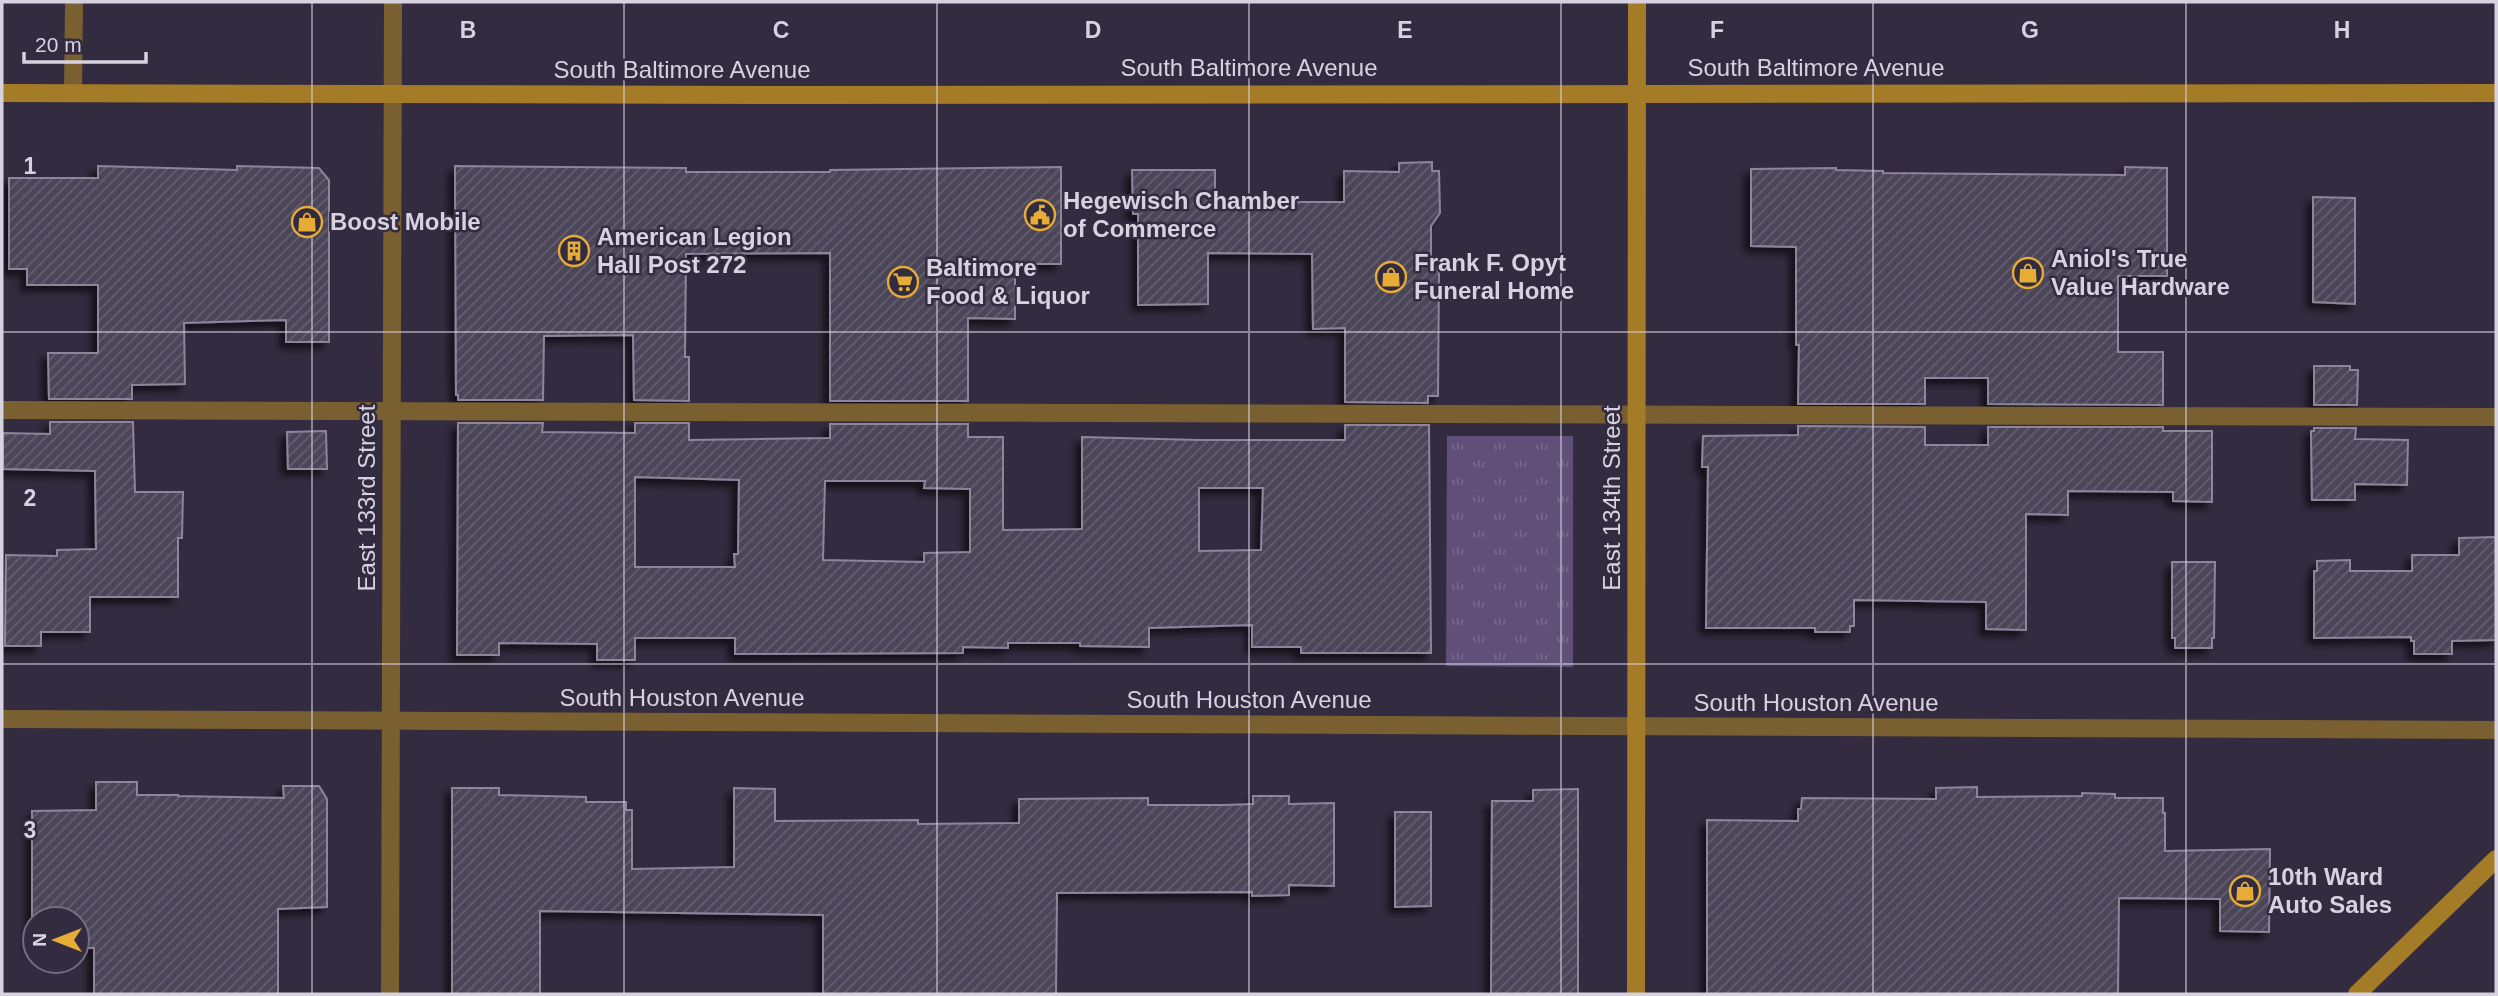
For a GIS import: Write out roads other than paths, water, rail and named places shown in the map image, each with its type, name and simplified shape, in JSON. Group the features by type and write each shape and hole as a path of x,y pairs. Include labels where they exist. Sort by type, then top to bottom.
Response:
{"street":[{"path":"73,93 74,2"},
{"name":"East 133rd Street","path":"390,994 393,2"},
{"name":"East 134th Street","path":"1636,994 1637,2"},
{"name":"South Baltimore Avenue","path":"2,93 2496,93"},
{"path":"2,410 2496,417"},
{"name":"South Houston Avenue","path":"2,719 2496,730"},
{"path":"2357,994 2496,859"}],"place":[{"name":"Hegewisch Chamber of Commerce","path":"1040,215"},
{"name":"Boost Mobile","path":"307,222"},
{"name":"American Legion Hall Post 272","path":"574,251"},
{"name":"Aniol's True Value Hardware","path":"2028,273"},
{"name":"Frank F. Opyt Funeral Home","path":"1391,277"},
{"name":"Baltimore Food & Liquor","path":"903,282"},
{"name":"10th Ward Auto Sales","path":"2245,891"}]}
